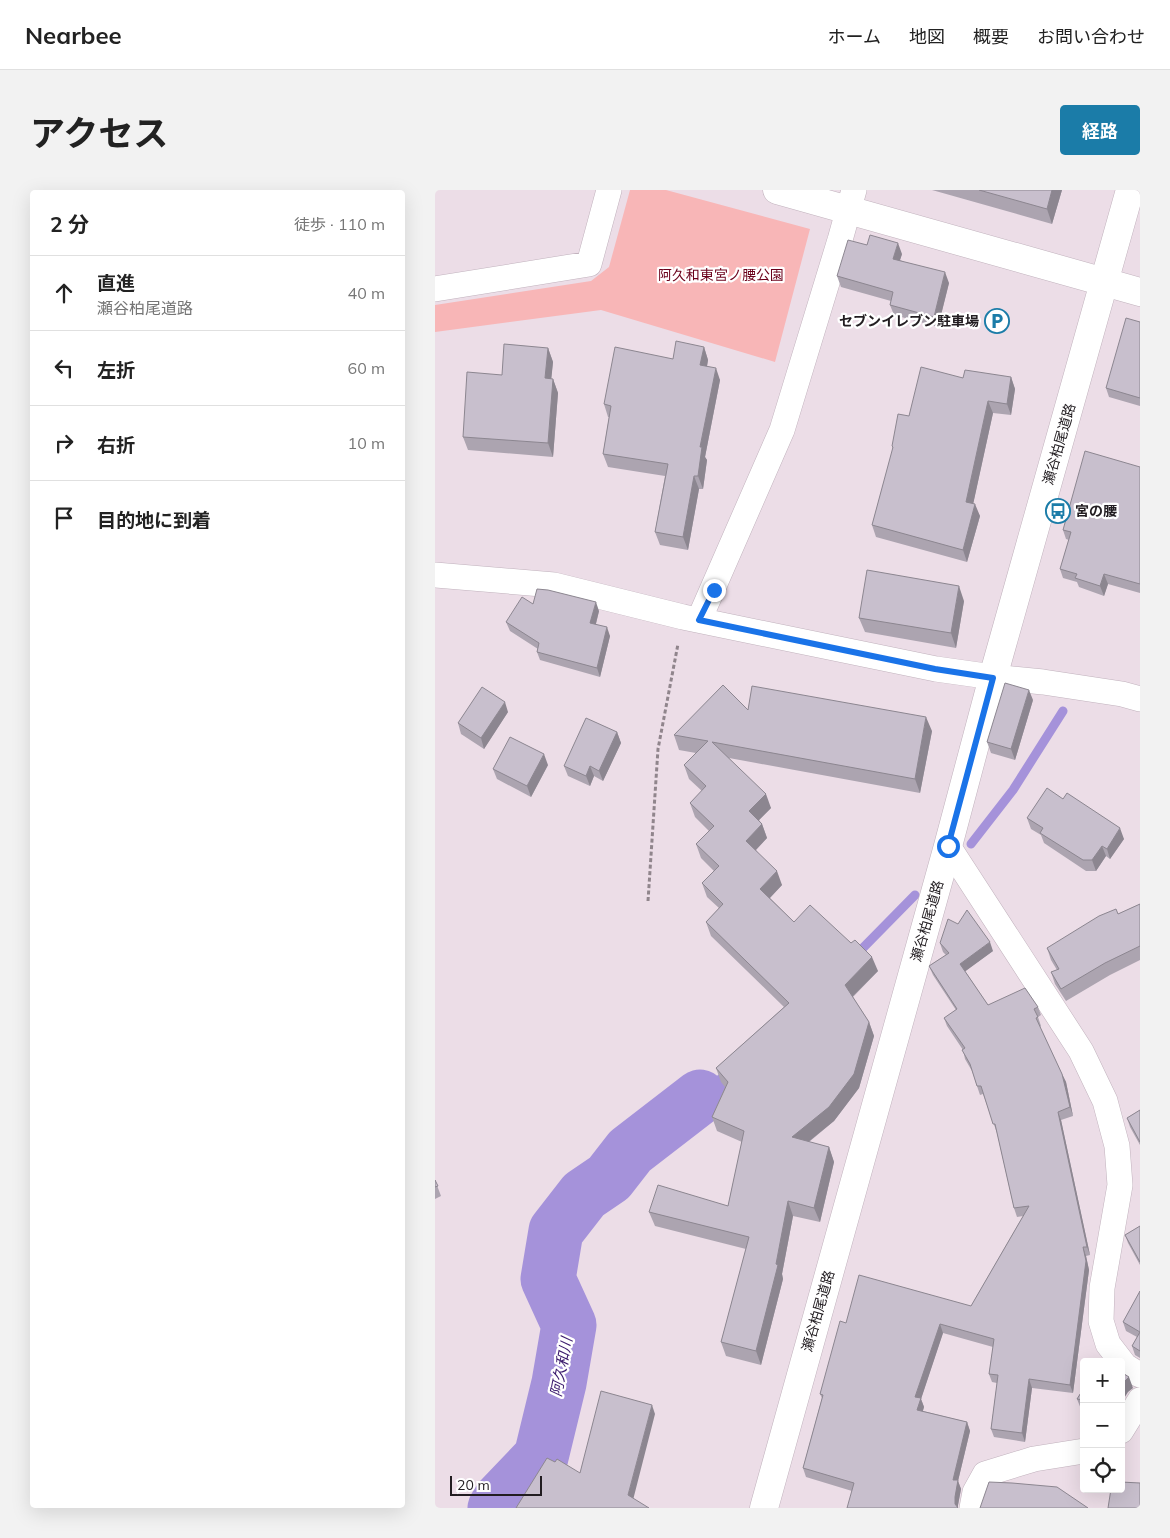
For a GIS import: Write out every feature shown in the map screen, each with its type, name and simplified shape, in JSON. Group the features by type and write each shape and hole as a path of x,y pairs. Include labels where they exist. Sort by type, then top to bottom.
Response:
{"main road":[{"path":"777,190 851,200 1103,282 1140,292"},
{"name":"瀬谷柏尾道路","path":"764,1508 1130,190"}],"street":[{"path":"435,289 589,264 609,190"},
{"path":"691,619 782,430 851,200"},
{"path":"435,575 554,585 691,619 935,669 993,678 1043,682 1122,694 1140,699"},
{"path":"948,846 1081,1051 1105,1101 1117,1146 1121,1185 1102,1288 1101,1321 1107,1344 1125,1366 1140,1375"},
{"path":"1125,1424 1140,1400"},
{"path":"972,1508 975,1492 985,1474 1035,1459 1080,1452"}],"path":[{"path":"648,901 657,749 691,619"}],"green space":[{"name":"阿久和東宮ノ腰公園","path":"630,190 666,190 810,229 775,362 601,310 435,332 435,305 591,281 609,267"}],"building":[{"path":"979,190 1052,190 1047,209"},
{"path":"870,235 898,243 893,259 945,272 934,317 890,305 893,292 837,276 848,240 867,245"},
{"path":"1126,318 1140,322 1140,398 1106,388"},
{"path":"676,341 704,347 700,365 716,368 700,447 702,447 698,476 694,476 683,537 655,532 668,464 603,454 611,406 604,404 615,347 673,359"},
{"path":"504,344 548,348 545,378 553,379 548,443 463,437 467,372 502,375"},
{"path":"921,367 963,378 965,370 1011,377 1007,404 988,401 966,502 975,504 963,550 872,525 893,447 898,414 909,416"},
{"path":"1085,451 1140,467 1140,584 1104,574 1100,586 1075,578 1077,574 1060,569 1071,532 1063,530"},
{"path":"867,570 959,586 951,633 859,618"},
{"path":"537,589 596,602 590,623 607,627 597,668 537,652 539,643 506,622 522,597 533,604"},
{"path":"1005,683 1029,690 1011,749 987,742"},
{"path":"723,685 748,710 752,686 926,717 915,779 712,742 766,794 749,811 762,824 746,841 777,871 760,889 794,922 810,905 851,943 855,940 872,957 845,985 869,1022 854,1074 829,1107 792,1137 829,1147 814,1208 788,1201 776,1264 778,1265 756,1351 721,1342 749,1237 649,1212 658,1185 728,1206 744,1131 712,1117 728,1082 716,1068 789,1003 706,922 723,904 702,883 719,866 696,844 714,826 690,803 706,786 684,765 708,741 674,735"},
{"path":"482,687 505,702 481,738 458,723"},
{"path":"586,718 617,732 599,771 590,766 586,776 564,766"},
{"path":"510,737 544,754 527,786 493,769"},
{"path":"1047,788 1063,799 1067,793 1120,828 1107,849 1102,846 1092,860 1083,860 1040,833 1043,828 1027,818"},
{"path":"1140,904 1140,946 1105,963 1061,989 1051,972 1059,969 1047,948 1099,916 1116,909 1118,914"},
{"path":"967,910 990,942 960,964 988,1005 1025,988 1038,1007 1034,1009 1038,1017 1036,1018 1062,1074 1070,1107 1058,1112 1087,1247 1083,1247 1086,1261 1070,1385 1029,1379 1022,1433 991,1429 998,1375 989,1374 994,1339 940,1324 915,1397 921,1398 917,1410 967,1422 953,1480 958,1480 955,1504 958,1508 847,1508 854,1483 803,1468 823,1395 820,1394 840,1321 846,1323 859,1275 971,1306 1029,1206 1014,1208 995,1124 993,1124 981,1086 977,1086 970,1064 962,1050 965,1048 944,1018 957,1009 929,966 949,953 940,943 948,919 958,924"},
{"path":"1140,1110 1140,1142 1127,1118"},
{"path":"1140,1226 1140,1262 1125,1235"},
{"path":"1140,1291 1140,1332 1123,1322"},
{"path":"1140,1332 1140,1351 1132,1346"},
{"path":"601,1391 652,1405 628,1495 649,1508 516,1508 547,1458 555,1462 557,1459 580,1473"},
{"path":"989,1482 1057,1487 1088,1508 980,1508"},
{"path":"1125,1482 1140,1483 1140,1508 1108,1508 1110,1493 1125,1493"}],"waterway":[{"path":"971,844 1013,790 1063,711"},
{"path":"856,955 915,895"},
{"path":"700,1097 728,1072"},
{"name":"阿久和川","path":"495,1508 500,1500 541,1457 559,1383 569,1325 548,1279 556,1231 584,1195 609,1178 630,1151 700,1097"}],"place":[{"name":"セブンイレブン駐車場","path":"997,321"},
{"name":"宮の腰","path":"1058,511"}],"route":[{"path":"714,590 699,620 935,669 993,678 948,846"}]}
